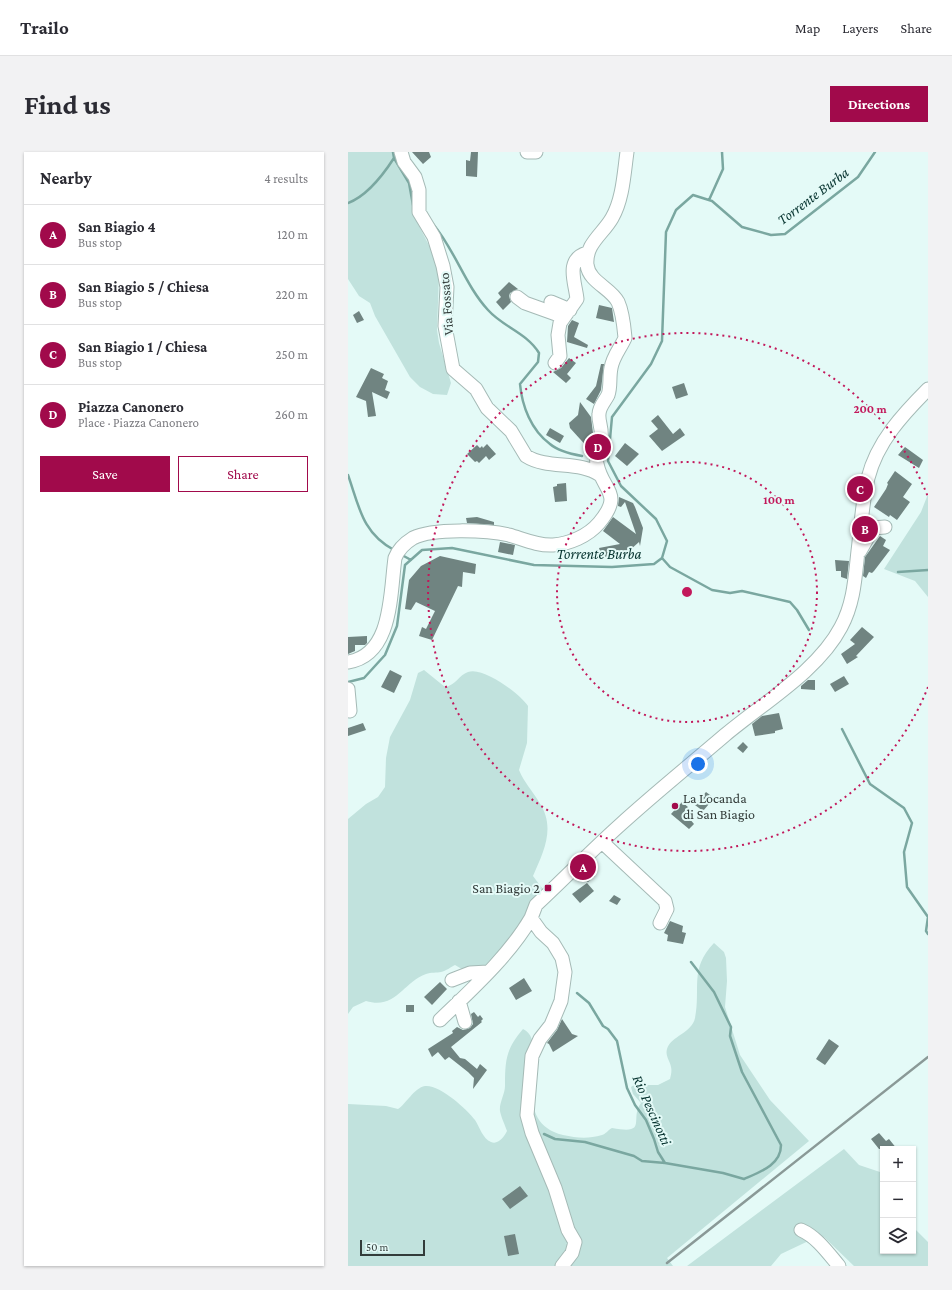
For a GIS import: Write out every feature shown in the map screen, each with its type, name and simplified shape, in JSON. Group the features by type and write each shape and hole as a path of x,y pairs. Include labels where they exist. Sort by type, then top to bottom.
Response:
{"street":[{"name":"Via Fossato","path":"401,152 404,162 415,177 419,190 419,212 434,237 443,266 447,287 445,326 453,369 476,389 487,408 511,431 526,456 549,463 592,469 601,476"},
{"path":"527,152 536,152"},
{"path":"348,662 355,661 364,656 372,649 384,633 395,558 400,549 411,539 428,534 455,531 490,532 542,544 553,545 574,540 593,529 608,509 612,501 611,493 601,476 596,462 598,448 601,442 602,427 598,416 599,410 608,394 611,368 615,354 625,338 618,302 608,288 592,278 587,267 587,253 593,242 612,218 619,200 628,152"},
{"path":"555,363 560,356 558,335 560,323 577,299 572,266 577,259 587,253"},
{"path":"517,297 525,303 567,314"},
{"path":"551,302 567,314"},
{"path":"440,1020 488,972 522,934 536,905 602,842 725,734 793,680 828,648 841,627 852,598 856,578 863,503 868,476 878,451 900,418 928,389"},
{"path":"858,556 873,528 885,527"},
{"path":"348,690 350,711"},
{"path":"602,842 665,900 667,909 660,923"},
{"path":"531,918 541,932 553,943 562,958 565,972 561,1001 551,1025 540,1039 532,1056 527,1115 532,1133 555,1188 568,1230 575,1242 572,1253 562,1266"},
{"path":"452,980 470,973 488,972"},
{"path":"459,1001 465,1022"},
{"path":"802,1230 809,1233 818,1241 839,1266"}],"green space":[{"path":"348,152 395,152 396,162 411,185 415,198 414,211 418,224 437,261 439,274 437,330 439,343 451,383 447,395 433,394 420,387 410,377 375,316 370,303 359,296 348,279"},
{"path":"928,494 928,597 915,581 884,569 921,512"},
{"path":"424,670 445,687 452,684 465,673 475,671 483,673 501,682 528,706 527,743 519,770 544,811 547,821 544,848 533,876 542,888 529,909 527,921 495,965 467,972 455,965 447,970 426,974 411,983 392,999 385,1002 376,1003 366,1001 353,1007 348,1014 348,819 366,804 378,797 385,787 386,758 390,737 410,700 418,673"},
{"path":"714,943 724,952 726,958 727,981 725,1007 740,1055 770,1100 809,1141 667,1258 673,1266 348,1266 348,1104 386,1106 398,1109 421,1087 431,1086 445,1093 466,1110 475,1120 483,1135 494,1143 502,1138 507,1131 500,1111 505,1089 506,1062 513,1043 523,1029 531,1037 534,1050 532,1099 536,1114 546,1127 563,1135 582,1138 605,1134 612,1128 623,1130 630,1129 636,1124 638,1109 641,1103 633,1094 631,1087 634,1085 658,1085 670,1079 671,1068 667,1056 667,1049 673,1041 686,1031 693,1023 697,1007 697,979 701,961 706,952"},
{"path":"844,1149 859,1165 880,1172 880,1254 916,1254 916,1230 928,1242 928,1266 854,1266 824,1237 819,1236 781,1254 771,1266 687,1266"}],"building":[{"path":"412,152 429,152 431,157 423,164"},
{"path":"471,152 478,152 477,177 466,176 466,160 470,161"},
{"path":"509,282 518,289 510,293 509,296 511,302 503,310 496,302 501,297 498,293"},
{"path":"599,305 612,308 614,322 596,318"},
{"path":"359,311 364,320 357,323 353,315"},
{"path":"572,320 579,323 574,337 588,345 587,348 567,342 568,326"},
{"path":"569,358 576,363 567,374 571,378 566,383 553,372 561,368"},
{"path":"601,364 604,364 601,390 594,404 586,399 596,386"},
{"path":"371,368 384,374 382,378 388,381 385,390 390,392 387,399 372,392 376,416 368,417 366,401 356,397"},
{"path":"684,383 688,395 676,399 672,387"},
{"path":"580,402 591,417 593,433 591,435 593,438 590,450 570,428 569,423 578,415"},
{"path":"658,415 673,434 680,428 685,435 662,451 649,436 658,429 651,421"},
{"path":"550,428 564,436 560,443 546,435"},
{"path":"625,443 639,454 627,466 615,456"},
{"path":"487,444 496,454 489,460 486,456 479,463 477,461 475,462 467,454 477,445 480,448 482,446 483,448"},
{"path":"905,447 923,460 919,468 898,455"},
{"path":"895,471 912,484 903,497 910,502 897,520 890,515 889,517 874,507 886,489 887,483"},
{"path":"566,483 567,501 555,502 553,487 557,486 557,484"},
{"path":"619,497 633,503 635,507 643,528 640,546 639,542 630,550 602,558 599,548 620,544 603,531 613,517 636,534 625,502 621,507 618,506"},
{"path":"477,517 494,522 494,525 467,523 466,518"},
{"path":"880,536 886,540 883,546 890,550 874,571 872,573 869,572 866,578 863,576 865,557"},
{"path":"500,542 515,545 513,555 498,552"},
{"path":"440,556 476,564 475,574 463,572 462,587 458,586 432,640 419,636 422,627 426,629 435,611 416,602 411,610 405,609 409,580 421,566"},
{"path":"835,560 849,561 847,579 841,577 841,571 836,571"},
{"path":"862,627 874,637 856,656 858,657 847,664 841,654 855,644 850,640"},
{"path":"367,636 367,643 365,645 355,645 355,651 348,654 348,637"},
{"path":"390,670 402,676 394,693 381,687"},
{"path":"844,676 849,684 835,692 830,684"},
{"path":"808,680 815,680 815,690 801,689 801,686"},
{"path":"779,713 783,729 775,731 775,733 755,736 752,724 762,716"},
{"path":"363,723 366,730 348,736 348,728"},
{"path":"743,742 748,747 743,753 737,748"},
{"path":"706,792 714,798 703,811 695,805"},
{"path":"682,802 688,807 684,812 694,824 689,829 671,814"},
{"path":"588,871 595,876 588,882 582,878"},
{"path":"587,883 594,891 580,903 572,894"},
{"path":"614,895 621,899 617,905 609,901"},
{"path":"670,921 683,926 682,932 686,933 683,944 667,941 668,935 664,933"},
{"path":"524,978 532,991 516,1000 509,988"},
{"path":"440,982 447,989 432,1005 424,997"},
{"path":"406,1005 414,1005 414,1012 406,1012"},
{"path":"474,1012 478,1017 480,1015 483,1019 481,1021 482,1022 451,1047 460,1058 465,1059 477,1069 480,1064 487,1070 473,1089 474,1078 468,1072 449,1057 445,1060 438,1052 432,1057 428,1049 453,1033 452,1031 457,1027 463,1030 470,1028 473,1024 471,1014"},
{"path":"562,1019 572,1034 578,1036 553,1052 547,1043 557,1030"},
{"path":"829,1039 839,1046 825,1065 816,1059"},
{"path":"879,1133 886,1141 889,1139 895,1146 880,1146 879,1149 871,1139"},
{"path":"520,1186 528,1196 510,1209 502,1199"},
{"path":"515,1234 519,1254 508,1256 504,1236"}],"waterway":[{"path":"393,152 394,158 409,183 413,205"},
{"path":"709,200 723,169 722,152"},
{"name":"Torrente Burba","path":"348,682 364,678 385,655 397,626 405,565 422,550 452,548 534,565 612,567 654,564 662,558 667,541 656,519 621,486 608,461 612,417 651,364 662,341 666,232 676,210 693,195 712,201 742,227 771,235 785,234 858,177 875,152"},
{"path":"348,203 355,200 368,190 380,178 394,158"},
{"path":"433,224 448,245 473,290 488,310 528,340 539,353 538,362 520,384 525,409 533,425 543,438 557,449 582,456"},
{"path":"348,475 359,508 368,527 383,543 394,550"},
{"path":"402,555 411,560"},
{"path":"662,558 670,567 712,590 730,593 742,591 790,602 797,610 809,630"},
{"path":"898,572 928,570"},
{"path":"842,729 870,784 904,808 912,823 904,852 907,887 928,917"},
{"path":"928,917 926,931 928,934"},
{"name":"Rio Pescinotti","path":"577,993 589,1003 603,1026 608,1029 617,1041 627,1088 635,1105 646,1120 658,1152 665,1163 723,1173 744,1179 774,1163 780,1152 781,1145 742,1072 730,1036 731,1027 714,992 691,962"},
{"path":"544,1134 555,1139 585,1142 634,1156 642,1161 665,1163"}],"railway":[{"path":"667,1263 928,1057"}],"place":[{"name":"Piazza Canonero","path":"598,447"},
{"name":"San Biagio 1 / Chiesa","path":"860,489"},
{"name":"San Biagio 5 / Chiesa","path":"865,529"},
{"name":"La Locanda di San Biagio","path":"675,806"},
{"name":"San Biagio 4","path":"583,867"},
{"name":"San Biagio 2","path":"548,888"}]}
